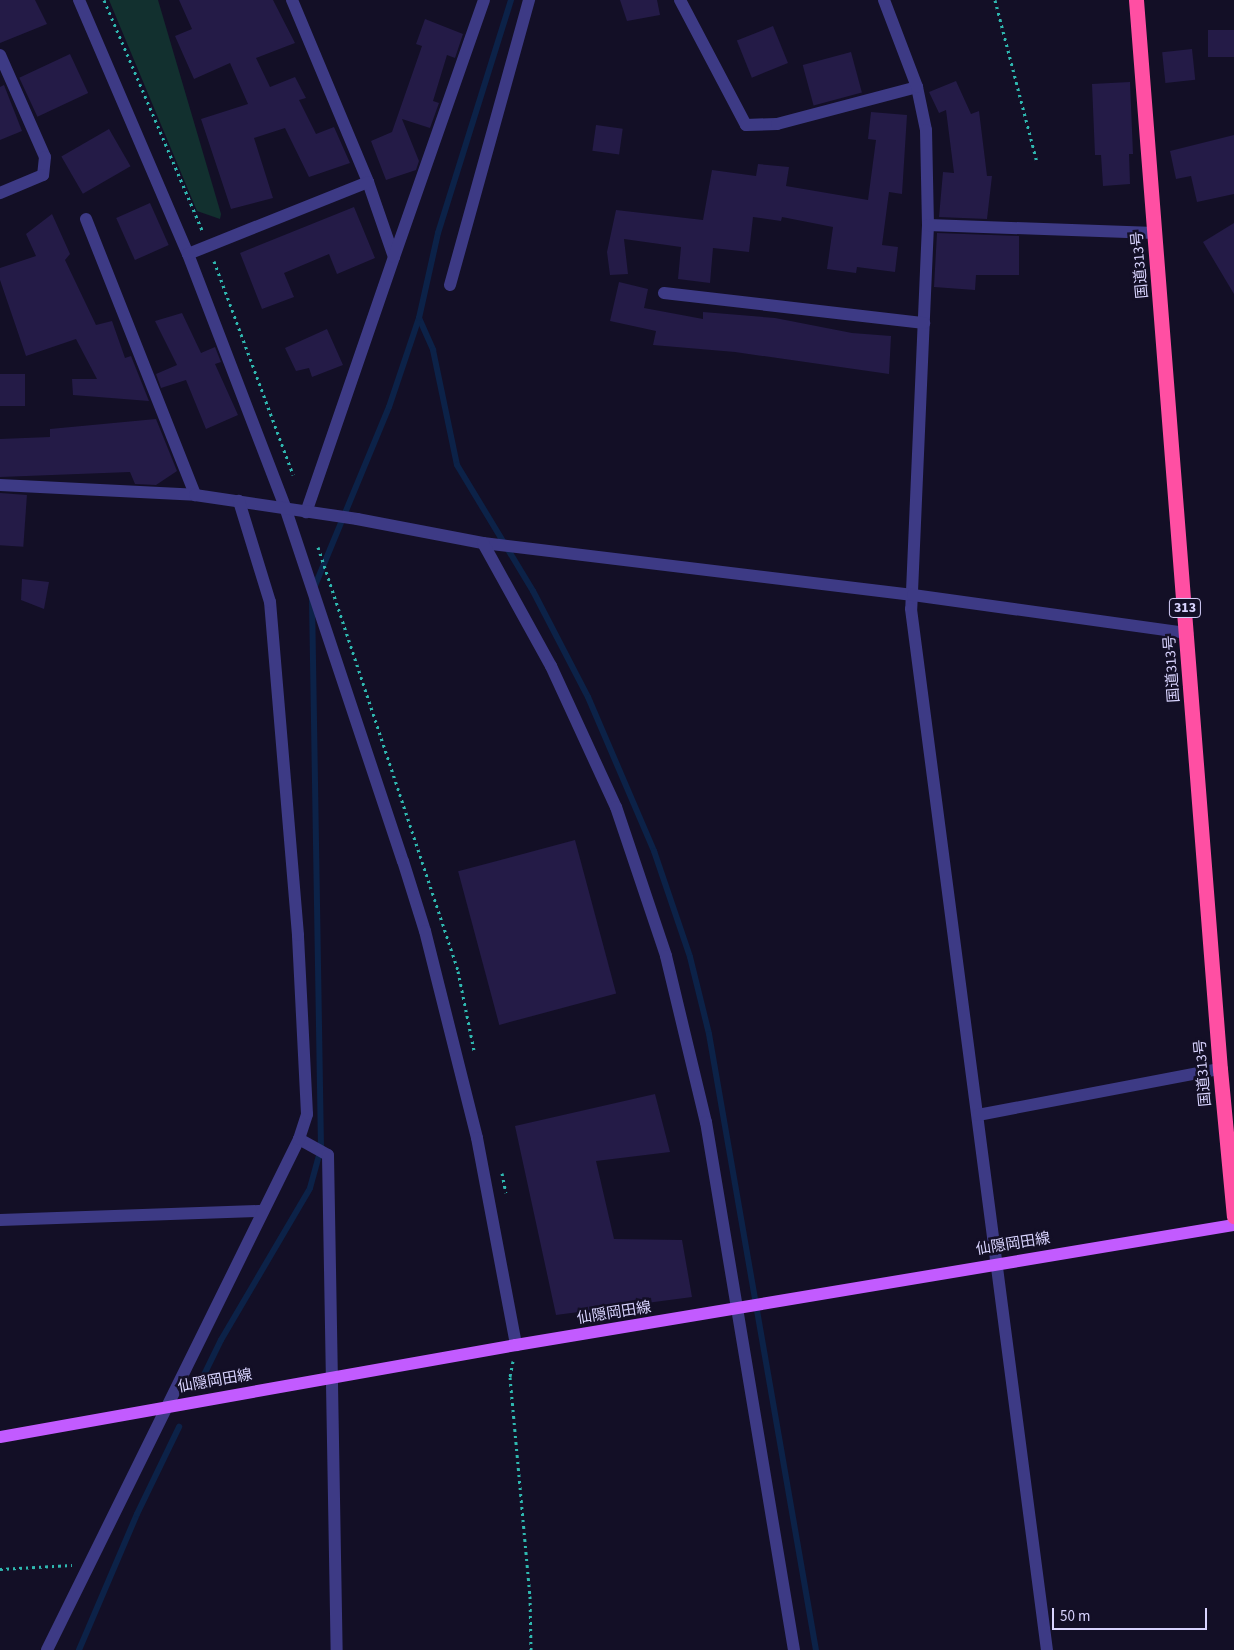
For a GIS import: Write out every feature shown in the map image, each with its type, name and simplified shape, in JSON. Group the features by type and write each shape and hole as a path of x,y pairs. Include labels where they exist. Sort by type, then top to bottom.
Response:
{"highway":[{"name":"国道313号","path":"1136,0 1220,1069 1234,1216"}],"main road":[{"name":"仙隠岡田線","path":"0,1437 516,1345 997,1263 1234,1225"}],"street":[{"path":"80,0 188,254 285,507 320,606 425,931 478,1138 516,1345"},
{"path":"292,0 368,182 394,256"},
{"path":"306,512 484,0"},
{"path":"450,285 529,0"},
{"path":"680,0 746,124 777,124 917,87"},
{"path":"884,0 917,87 926,130 928,225 911,608 1047,1650"},
{"path":"0,55 3,71 44,158 43,175 0,193"},
{"path":"188,254 368,182"},
{"path":"86,219 195,495"},
{"path":"928,225 1155,233"},
{"path":"664,293 924,323"},
{"path":"0,485 195,495 285,507 489,544 913,595 1187,633"},
{"path":"47,1650 299,1139 307,1114 299,955 270,602 239,501"},
{"path":"489,544 551,666 616,807 666,956 706,1122 739,1308 794,1650"},
{"path":"978,1115 1220,1069"},
{"path":"299,1139 328,1155 337,1650"},
{"path":"0,1220 263,1211"}],"path":[{"path":"996,0 1037,162"},
{"path":"320,552 333,592"},
{"path":"516,1345 510,1376 530,1596 531,1650"},
{"path":"0,1570 90,1564"}],"green space":[{"path":"109,0 158,0 221,214 220,219 197,211"}],"building":[{"path":"0,0 35,0 47,24 0,43"},
{"path":"179,0 273,0 295,43 256,58 270,87 295,77 306,98 299,100 316,134 334,127 350,163 309,177 285,128 254,138 273,198 231,209 201,119 248,104 230,63 194,79 175,36 192,29"},
{"path":"620,0 657,0 660,15 627,21"},
{"path":"425,19 463,34 455,58 447,55 433,101 439,103 430,128 402,119 419,161 416,170 386,180 371,141 392,132 422,46 416,44"},
{"path":"773,26 788,63 752,78 737,41"},
{"path":"1208,30 1234,30 1234,57 1208,57"},
{"path":"1192,49 1195,80 1165,83 1162,52"},
{"path":"851,52 862,93 814,106 803,65"},
{"path":"70,54 88,93 37,117 19,78"},
{"path":"956,81 971,114 979,111 987,176 992,176 987,219 939,217 943,172 954,173 946,110 939,113 929,92"},
{"path":"1130,82 1133,154 1129,154 1130,184 1103,186 1101,155 1095,155 1092,84"},
{"path":"4,85 22,131 0,140 0,87"},
{"path":"871,112 907,115 902,194 889,192 882,245 898,247 895,272 857,267 856,273 827,269 833,227 782,217 781,221 753,217 749,252 713,248 710,283 678,279 681,247 624,239 628,274 610,275 607,252 616,210 703,220 712,170 756,176 758,164 789,167 786,186 868,200 876,140 868,139"},
{"path":"596,125 623,129 619,155 592,151"},
{"path":"109,129 130,166 83,194 61,156"},
{"path":"1234,135 1234,194 1197,202 1191,176 1176,179 1170,151"},
{"path":"150,203 169,245 135,260 116,218"},
{"path":"354,207 375,258 337,274 329,254 284,273 294,297 262,309 240,253"},
{"path":"52,214 70,254 65,260 96,325 112,321 125,358 131,356 149,401 73,395 72,379 97,379 76,339 26,356 0,280 0,268 36,256 26,234"},
{"path":"1234,223 1234,294 1203,242"},
{"path":"937,233 1019,236 1019,275 976,275 975,290 934,287"},
{"path":"619,282 648,289 644,308 703,319 703,312 775,318 852,333 891,336 889,374 735,352 653,345 656,331 610,321"},
{"path":"182,313 201,353 215,347 221,362 215,364 238,415 206,429 186,380 161,388 156,374 177,365 155,321"},
{"path":"327,329 343,365 312,377 309,368 296,371 285,348"},
{"path":"0,374 25,374 25,406 0,406"},
{"path":"156,419 177,471 156,485 135,484 130,472 0,477 0,439 50,437 50,429"},
{"path":"0,493 27,495 23,547 0,545"},
{"path":"22,579 49,582 44,609 21,600"},
{"path":"575,840 616,994 499,1025 458,871"},
{"path":"655,1094 670,1152 596,1161 614,1239 682,1240 692,1297 556,1315 515,1126"}],"waterway":[{"path":"314,588 389,407 419,318 438,233 511,0"},
{"path":"419,318 433,350 457,465 533,591 588,697 654,851 690,957 709,1034 816,1650"},
{"path":"200,1383 221,1340 310,1188 321,1148 312,600"},
{"path":"79,1650 137,1514 179,1427"}]}
